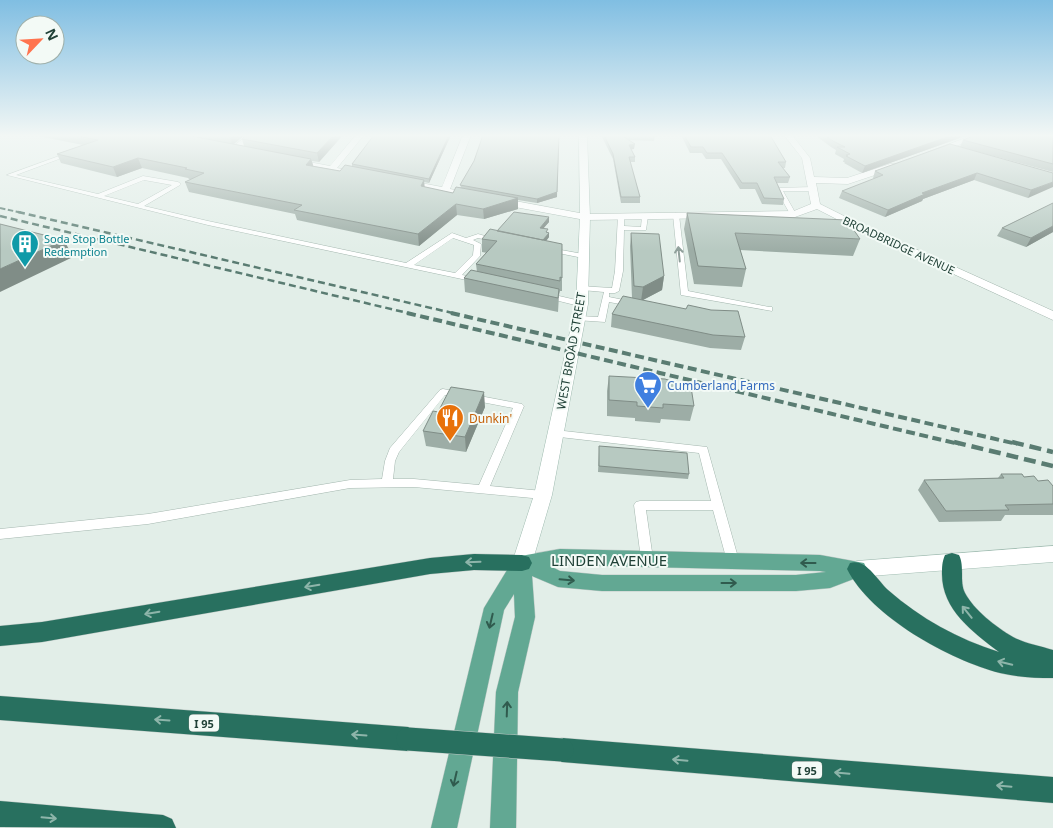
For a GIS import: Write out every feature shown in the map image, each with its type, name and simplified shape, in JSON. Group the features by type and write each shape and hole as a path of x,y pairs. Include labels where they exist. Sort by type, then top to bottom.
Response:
{"highway":[{"path":"952,561 952,586 957,599 977,623 1007,645 1053,660"},
{"path":"0,636 42,632 430,566 474,562 522,563"},
{"path":"857,569 869,586 882,599 948,641 978,655 1012,665 1028,668 1053,667"},
{"name":"I 95","path":"0,708 562,750 1053,790"},
{"path":"0,814 162,828"}],"main road":[{"name":"LINDEN AVENUE","path":"522,563 560,557 820,563 857,569"},
{"name":"LINDEN AVENUE","path":"522,563 558,579 602,583 796,584 830,580 857,569"},
{"name":"WEST BROAD STREET","path":"444,828 494,608 522,563"},
{"name":"WEST BROAD STREET","path":"503,828 507,692 525,616 522,563"}],"street":[{"path":"357,174 370,176"},
{"path":"445,191 452,174"},
{"name":"WEST BROAD STREET","path":"522,563 543,496 580,311 585,217 584,174"},
{"path":"398,182 585,217 793,214 807,211 816,205 809,174"},
{"path":"812,185 848,181 870,174"},
{"name":"BROADBRIDGE AVENUE","path":"816,205 856,226 1053,316"},
{"name":"LINDEN AVENUE","path":"857,569 1053,554"}],"lane":[{"path":"14,174 10,175 208,223 484,282"},
{"path":"99,196 143,178 178,184 139,206"},
{"path":"793,214 779,189 812,185"},
{"path":"676,215 684,293 769,309"},
{"path":"606,295 615,291 619,271 621,216"},
{"path":"621,228 644,229 645,216"},
{"path":"408,266 452,235 478,244 476,256 457,276"},
{"path":"465,240 478,236 506,242"},
{"path":"544,249 583,256"},
{"path":"582,288 644,307"},
{"path":"538,293 602,320 606,295"},
{"path":"387,483 390,461 394,451 443,392 519,406 483,489"},
{"path":"556,434 703,450 733,561"},
{"path":"0,534 148,519 350,484 414,483 543,496"},
{"path":"647,560 640,505 718,506"}],"building":[{"path":"203,174 391,174 424,180 421,186 453,193 456,187 518,198 483,209 456,204 418,234 294,210 302,205 185,182"},
{"path":"401,174 431,174 429,179"},
{"path":"467,174 558,174 557,192 537,199 460,185"},
{"path":"617,174 634,174 640,197 621,197"},
{"path":"736,174 787,174 790,177 774,177 784,199 764,198 757,183 742,183"},
{"path":"880,174 975,174 922,193 925,194 888,210 842,191 883,175"},
{"path":"979,174 1053,174 1053,182 1031,190"},
{"path":"1053,203 1053,226 1031,238 1002,228"},
{"path":"514,212 549,217 540,228 548,229 546,232 549,233 543,240 497,231"},
{"path":"687,213 847,220 860,239 735,233 746,269 698,266"},
{"path":"0,224 64,240 0,269"},
{"path":"490,229 562,244 562,278 560,277 560,281 476,264 497,241 482,239"},
{"path":"631,233 659,234 664,276 643,287 634,286"},
{"path":"471,270 559,289 558,298 464,278"},
{"path":"623,296 686,309 688,305 711,310 738,311 745,337 713,335 612,314"},
{"path":"609,376 665,379 691,387 694,406 663,404 663,408 637,406 637,402 609,400"},
{"path":"451,387 484,392 465,437 423,431 433,411 438,412"},
{"path":"599,446 687,453 689,474 599,466"},
{"path":"1001,474 1022,474 1024,477 1034,476 1038,481 1048,480 1053,486 1053,504 1005,505 1009,510 946,511 924,480 1004,478"}],"railway":[{"path":"0,208 23,213"},
{"path":"18,212 457,314"},
{"path":"0,216 412,314"},
{"path":"407,313 959,444"},
{"path":"451,313 1017,444"},
{"path":"954,442 1053,466"},
{"path":"1012,442 1053,452"}],"place":[{"name":"Soda Stop Bottle Redemption","path":"25,268"},
{"name":"Cumberland Farms","path":"648,409"},
{"name":"Dunkin'","path":"450,442"}]}
